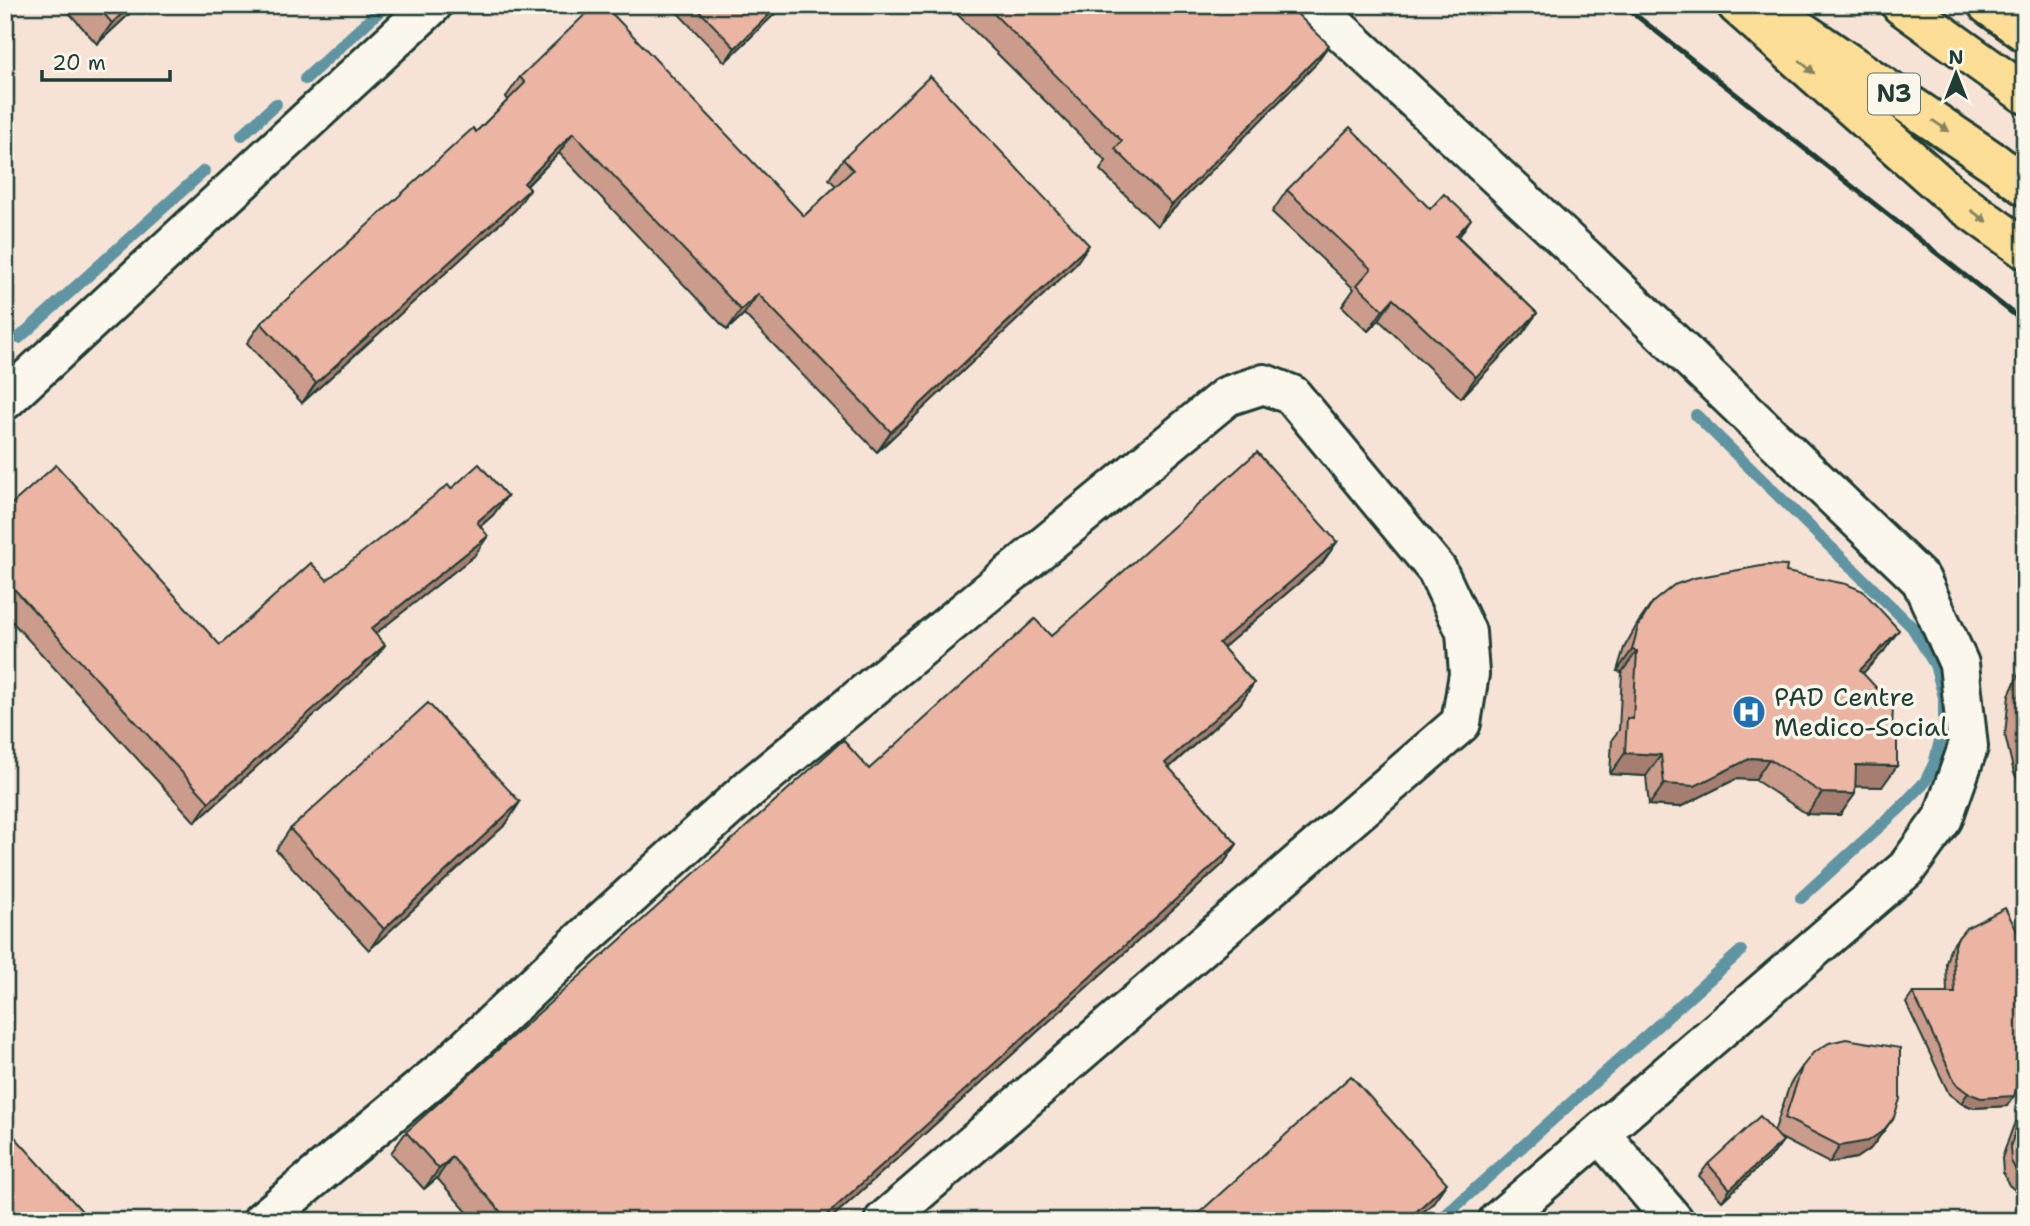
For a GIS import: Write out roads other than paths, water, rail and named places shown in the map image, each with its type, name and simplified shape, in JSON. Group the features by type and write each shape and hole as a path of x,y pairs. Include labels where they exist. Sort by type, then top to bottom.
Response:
{"highway":[{"path":"1737,5 1957,200 2025,248"},
{"name":"N3","path":"1763,5 2025,186"},
{"path":"1901,5 2025,94"},
{"path":"1987,5 2025,32"}],"street":[{"path":"5,400 432,5"},
{"path":"1313,5 1575,249 1921,580 1959,664 1968,747 1943,818 1906,869 1498,1221"},
{"path":"262,1221 448,1066 751,787 1227,396 1264,384 1292,395 1437,570 1466,632 1469,674 1461,723 884,1221"},
{"path":"1600,1135 1674,1221"}],"waterway":[{"path":"305,79 386,5"},
{"path":"242,135 276,104"},
{"path":"19,338 204,171"},
{"path":"1696,415 1912,627 1935,665 1944,697 1944,725 1934,764 1925,782 1801,898"},
{"path":"1439,1221 1741,951"}],"railway":[{"path":"1623,5 2025,323"}],"place":[{"name":"PAD Centre Medico-Social","path":"1749,712"}]}
